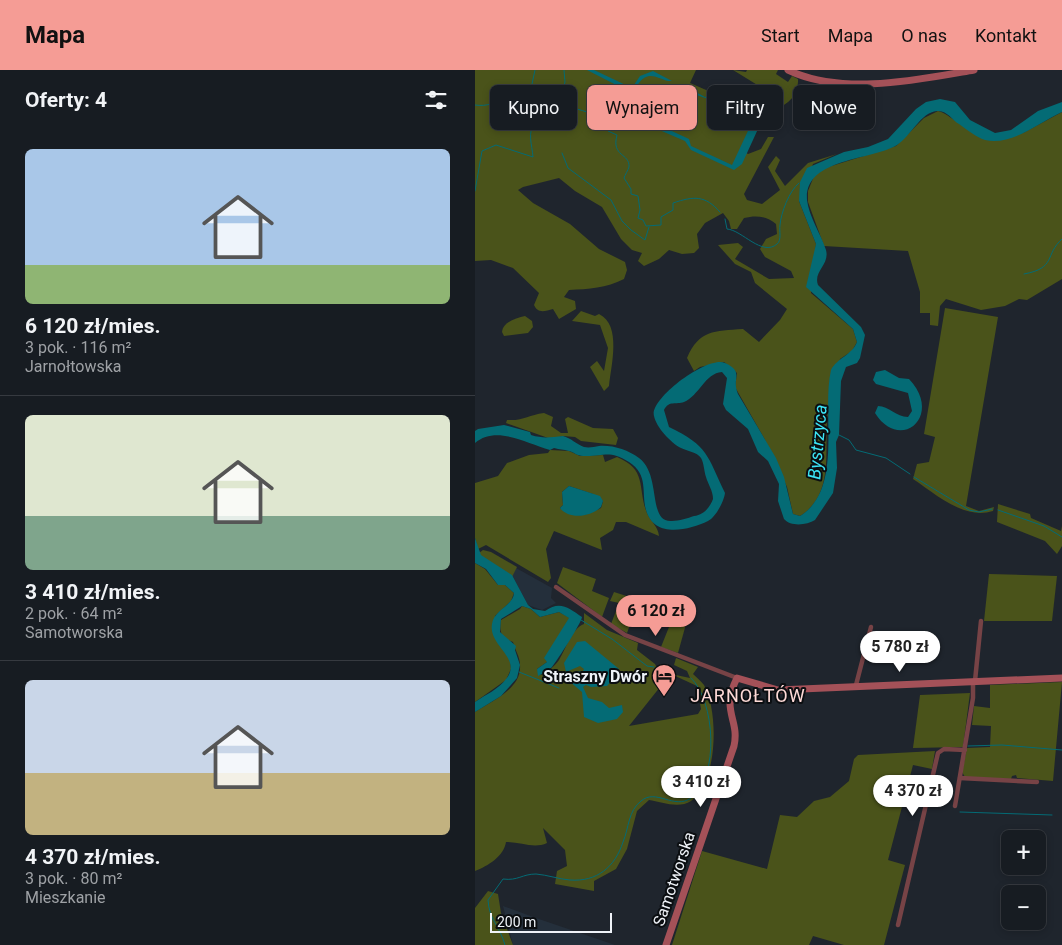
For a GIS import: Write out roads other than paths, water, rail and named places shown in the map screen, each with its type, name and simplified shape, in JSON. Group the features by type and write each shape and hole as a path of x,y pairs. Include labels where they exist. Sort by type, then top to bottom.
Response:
{"street":[{"path":"789,70 813,80 878,84 974,70"},
{"path":"556,587 625,635 737,678 778,690 1062,678"},
{"path":"955,806 973,698 981,621"},
{"path":"856,686 871,627"},
{"name":"Samotworska","path":"666,945 734,746 735,737 729,697 737,678"},
{"path":"898,925 938,753 944,749 965,750"},
{"path":"960,778 1037,782"}],"water":[{"path":"587,70 594,70 626,85 616,85"},
{"path":"653,71 672,81 649,76 640,81 638,85 634,85 640,76"},
{"path":"940,99 955,102 970,120 995,133 1011,130 1038,111 1062,102 1062,112 1015,137 995,141 978,137 944,112 931,112 897,145 827,168 816,176 809,186 808,206 827,255 818,276 818,285 861,327 865,335 860,358 857,363 846,367 841,381 839,435 836,442 837,468 833,493 815,520 799,524 787,522 784,519 778,501 779,484 768,461 758,452 748,429 726,410 723,404 727,378 722,372 716,373 706,380 689,399 681,403 670,404 664,410 669,427 700,446 710,461 725,493 714,516 708,521 691,527 673,530 664,529 650,519 646,510 642,478 635,467 622,458 606,454 581,456 565,450 554,448 550,450 502,435 483,438 475,443 475,431 478,429 504,425 530,432 531,435 536,436 563,436 584,447 610,446 625,450 639,458 646,466 657,506 664,520 675,521 698,515 706,510 713,499 702,460 697,454 677,446 669,439 655,420 655,409 661,399 681,380 706,366 717,362 725,363 731,366 736,373 738,394 776,458 784,477 793,514 800,516 814,504 822,488 827,469 831,370 837,362 852,350 857,342 853,329 806,287 816,244 799,201 800,182 807,168 844,152 868,147 888,139 916,109 926,102"},
{"path":"659,130 670,130 689,139 691,146 732,165 748,130 758,130 742,164 734,170 691,150 685,141"},
{"path":"885,370 899,378 909,379 919,393 922,406 920,417 915,425 906,430 896,430 885,425 875,413 878,406 882,406 904,417 908,417 912,411 908,393 876,384 873,380 876,372"},
{"path":"569,486 600,496 603,501 601,507 592,513 580,516 564,512 560,508 563,505 562,492"},
{"path":"475,538 481,555 512,575 528,605 533,609 545,611 555,606 564,606 582,617 564,650 552,667 538,676 537,669 547,662 544,658 569,618 559,612 540,617 531,609 522,606 501,619 500,632 516,646 515,650 520,665 517,678 501,696 475,712 475,702 500,686 510,672 508,658 495,639 492,632 492,624 493,619 510,601 514,593 505,585 498,585 486,569 475,563"},
{"path":"585,641 619,669 618,674 607,686 591,687 586,685 583,687 588,698 602,702 609,708 622,705 623,712 617,719 598,723 584,717 582,692 569,681 568,678 574,672 583,671 584,669 580,666 566,672 564,663 577,642"}],"waterway":[{"path":"533,85 535,70"},
{"path":"475,191 482,151 496,145 533,157 531,130 535,122 555,119 565,82 564,70"},
{"path":"475,105 530,100 565,106 599,116 608,131 617,135 616,147 629,163 624,178 631,189 631,194 638,196 640,210 638,218 643,220 646,226 661,225 661,217 673,210 673,203 687,199 699,198 709,202 720,212"},
{"path":"562,153 568,168 611,200 622,221 631,230 645,240 649,227"},
{"path":"725,219 727,229 733,230 759,245 771,247 777,244 779,240 782,214 792,191 799,183"},
{"path":"1024,274 1046,265 1053,250 1062,239"},
{"path":"839,435 849,440 856,450 886,458 910,474"},
{"path":"914,477 969,510 979,512 992,509"},
{"path":"998,510 1044,526 1062,537"},
{"path":"581,620 612,639 647,666 654,667"},
{"path":"519,672 559,688"},
{"path":"505,945 490,913 488,900 503,879 536,874 580,880 597,875 610,866 620,851 631,815 641,801 653,797 678,802 685,801 691,798 700,787 707,773 711,738 705,703 699,689 691,678"},
{"path":"968,746 1002,745 1062,750"},
{"path":"960,812 1052,815"}],"place":[{"name":"Straszny Dwór","path":"664,697"}],"district":[{"name":"JARNOŁTÓW","path":"748,695"}],"water label":[{"name":"Bystrzyca","path":"817,442"}]}
